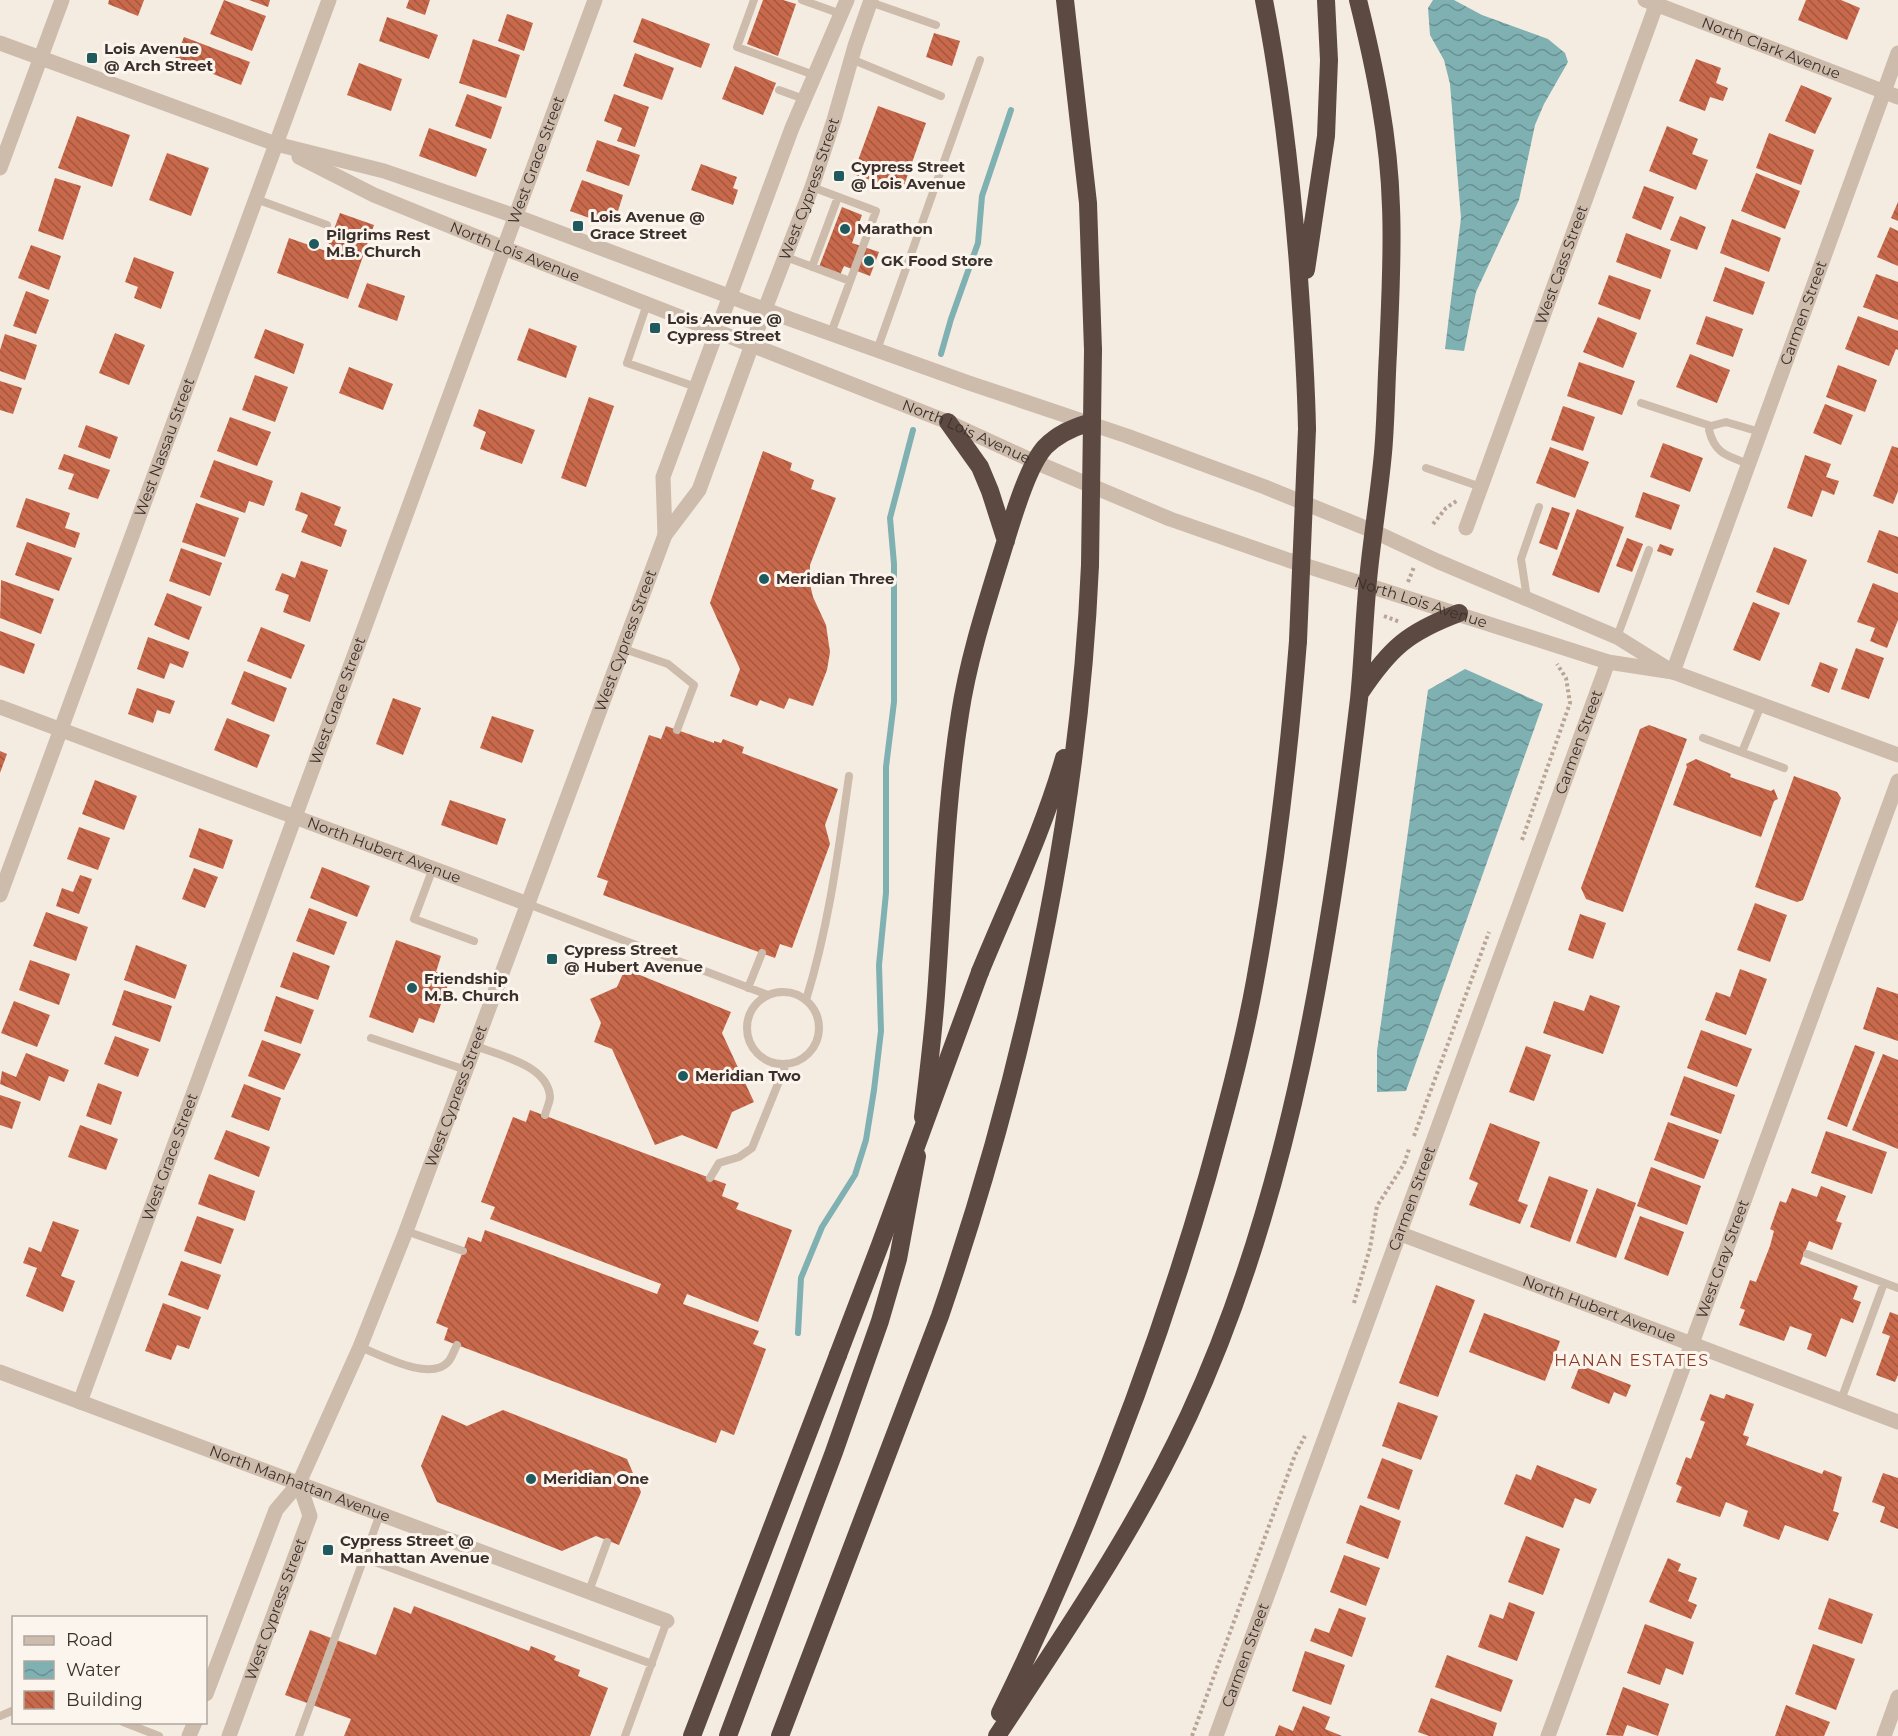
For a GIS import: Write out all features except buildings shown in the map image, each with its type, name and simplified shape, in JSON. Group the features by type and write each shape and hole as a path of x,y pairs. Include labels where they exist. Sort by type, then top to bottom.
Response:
{"highway":[{"path":"780,1736 961,1254 1006,1104 1029,1011 1058,862 1081,699 1087,630 1093,350 1088,203 1065,0"},
{"path":"1264,0 1273,49 1287,158 1305,353"},
{"path":"989,1736 1064,1574 1132,1407 1194,1225 1225,1114 1255,984 1277,853 1290,747 1298,641 1307,429 1305,353 1307,258 1326,136 1329,88 1326,0"},
{"path":"997,1736 1105,1572 1167,1461 1191,1411 1252,1254 1288,1121 1312,1008 1334,879 1359,694 1367,584 1383,451 1392,224 1383,116 1358,0"},
{"path":"948,422 980,467 1006,541"},
{"path":"728,1736 857,1386 880,1321 898,1259 910,1198 928,1076 936,996 946,832 960,711 974,652 1006,541 1035,462 1044,448 1058,436 1088,423"},
{"path":"1359,694 1375,670 1402,641 1430,624 1459,613"},
{"path":"692,1736 880,1245 980,972 1050,804 1081,699"}],"street":[{"path":"0,168 62,0"},
{"name":"West Nassau Street","path":"0,895 329,0"},
{"name":"West Grace Street","path":"80,1402 595,0"},
{"name":"West Cypress Street","path":"207,1691 276,1510 299,1483 360,1347 406,1231 665,536 699,490 812,187 870,1"},
{"name":"North Clark Avenue","path":"1653,1 1891,94"},
{"name":"West Cass Street","path":"1466,528 1653,1"},
{"name":"West Cypress Street","path":"665,536 663,477 804,99 844,7"},
{"name":"North Lois Avenue","path":"0,43 276,144 384,171 515,216 877,350 1265,487 1373,531 1437,561 1617,637 1673,672 1898,755"},
{"name":"Carmen Street","path":"1673,672 1760,432 1891,94 1898,53"},
{"name":"North Lois Avenue","path":"276,144 374,195 948,422 1129,503 1210,534 1608,662 1673,672"},
{"name":"Carmen Street","path":"1216,1736 1608,662"},
{"name":"North Hubert Avenue","path":"0,707 528,904"},
{"name":"West Gray Street","path":"1548,1736 1898,781"},
{"name":"North Hubert Avenue","path":"1401,1234 1898,1422"},
{"name":"North Manhattan Avenue","path":"0,1372 667,1621"},
{"name":"West Cypress Street","path":"229,1736 310,1516 299,1483"},
{"path":"1884,1736 1898,1697"}],"lane":[{"path":"754,0 737,47 814,75"},
{"path":"802,0 844,7"},
{"path":"870,1 936,25"},
{"path":"851,59 941,96"},
{"path":"877,350 980,60"},
{"path":"779,90 804,99"},
{"path":"812,187 876,211 831,333"},
{"path":"812,267 838,197"},
{"path":"256,199 327,225"},
{"path":"786,258 850,281"},
{"path":"647,304 627,363 696,387"},
{"path":"1641,403 1710,426 1726,422 1760,432"},
{"path":"1710,426 1709,430 1715,447 1720,452 1749,464"},
{"path":"1426,468 1481,487"},
{"path":"1527,598 1521,559 1539,507"},
{"path":"1617,637 1649,550"},
{"path":"624,649 668,664 694,685 677,730"},
{"path":"1742,752 1761,705"},
{"path":"1703,738 1784,768"},
{"path":"806,1000 819,958 833,894 849,776"},
{"path":"433,868 414,919 474,941"},
{"name":"North Hubert Avenue","path":"528,904 768,995"},
{"path":"748,988 762,953"},
{"path":"782,992 793,993 806,1000 817,1015 819,1026 818,1037 813,1048 794,1063 769,1061 759,1055 751,1045 747,1033 747,1020 752,1009 768,995 782,992"},
{"path":"371,1038 466,1070"},
{"path":"476,1046 534,1069 543,1078 550,1097 545,1115"},
{"path":"710,1178 719,1163 739,1156 752,1148 786,1064"},
{"path":"406,1231 463,1251"},
{"path":"1807,1254 1898,1288"},
{"path":"1840,1400 1884,1283"},
{"path":"360,1347 418,1369 430,1371 447,1363 457,1345"},
{"path":"299,1736 381,1514"},
{"path":"589,1591 608,1542"},
{"path":"364,1558 652,1664"},
{"path":"625,1736 667,1621"},
{"path":"128,1724 159,1736"}],"path":[{"path":"1433,524 1446,508 1463,498"},
{"path":"1408,582 1415,563"},
{"path":"1381,615 1398,621"},
{"path":"1521,845 1570,703 1566,678 1555,661"},
{"path":"1353,1311 1358,1284 1370,1248 1377,1206 1404,1164 1493,922"},
{"path":"1192,1736 1295,1455 1306,1434"}],"water":[{"path":"1433,0 1454,0 1482,15 1548,39 1565,53 1568,62 1535,125 1519,200 1476,292 1464,351 1445,349 1461,218 1450,84 1444,60 1430,35 1428,8"},
{"path":"1465,669 1543,704 1406,1091 1377,1092 1377,1051 1428,690"}],"waterway":[{"path":"941,354 978,243 982,196 1011,110"},
{"path":"798,1333 801,1278 822,1227 855,1175 866,1140 874,1090 881,1031 879,965 886,893 886,767 894,702 894,564 890,518 913,430"}],"place":[{"name":"Lois Avenue @ Arch Street","path":"92,58"},
{"name":"Cypress Street @ Lois Avenue","path":"839,176"},
{"name":"Lois Avenue @ Grace Street","path":"578,226"},
{"name":"Marathon","path":"845,229"},
{"name":"Pilgrims Rest M.B. Church","path":"314,244"},
{"name":"GK Food Store","path":"869,261"},
{"name":"Lois Avenue @ Cypress Street","path":"655,328"},
{"name":"Meridian Three","path":"764,579"},
{"name":"Cypress Street @ Hubert Avenue","path":"552,959"},
{"name":"Friendship M.B. Church","path":"412,988"},
{"name":"Meridian Two","path":"683,1076"},
{"name":"Meridian One","path":"531,1479"},
{"name":"Cypress Street @ Manhattan Avenue","path":"328,1550"}],"district":[{"name":"HANAN ESTATES","path":"1632,1360"}]}
